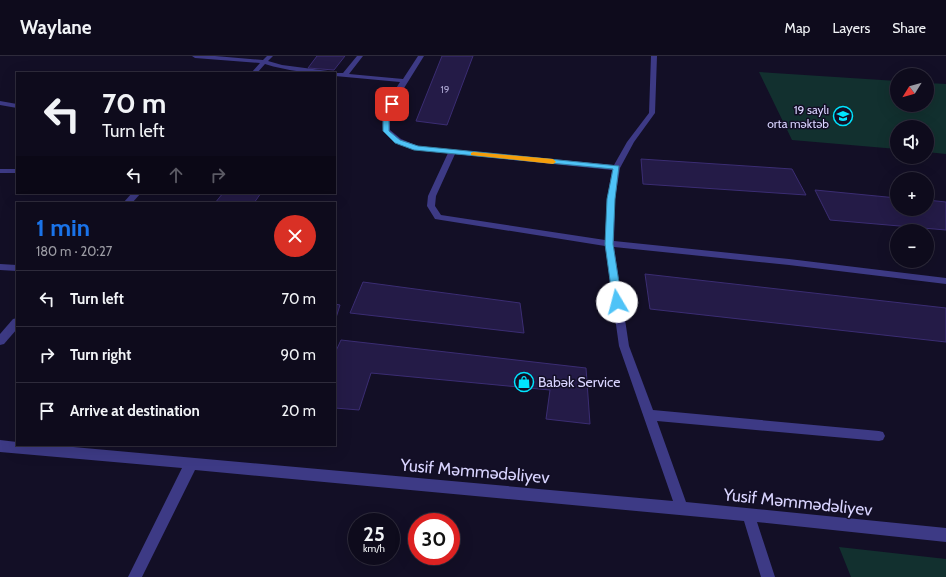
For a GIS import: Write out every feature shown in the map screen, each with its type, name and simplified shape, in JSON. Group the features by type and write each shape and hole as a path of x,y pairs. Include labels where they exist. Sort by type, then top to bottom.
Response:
{"street":[{"path":"195,56 264,62 281,67 320,72"},
{"path":"255,72 270,56"},
{"path":"345,75 360,56"},
{"path":"421,56 406,80 386,119 386,131 398,141 417,148 616,168"},
{"path":"654,56 652,113 634,136 616,168 611,199 609,244 624,346 682,508"},
{"path":"336,74 406,80"},
{"path":"0,103 16,106"},
{"path":"452,152 432,196 431,206 438,217 609,244 789,262 946,281"},
{"path":"0,171 16,171"},
{"path":"129,202 136,194"},
{"path":"0,267 16,268"},
{"path":"0,341 16,323"},
{"path":"649,415 879,436"},
{"name":"Yusif Məmmədəliyev","path":"0,446 748,514 946,535"},
{"path":"135,577 191,464"},
{"path":"748,514 768,577"}],"green space":[{"path":"759,72 890,81 890,112 934,112 934,83 946,84 946,154 934,153 934,120 890,120 890,148 792,140"},
{"path":"839,547 946,559 946,577 851,577"}],"building":[{"path":"317,56 345,56 334,70 308,68"},
{"path":"442,56 473,56 447,125 416,121"},
{"path":"641,159 792,169 806,195 643,184"},
{"path":"815,190 890,197 890,216 934,216 934,201 946,202 946,230 934,229 934,224 890,225 830,220"},
{"path":"222,194 260,194 255,202 216,202"},
{"path":"645,274 946,308 946,342 650,309"},
{"path":"363,282 520,303 524,333 350,313"},
{"path":"336,304 340,305 336,318"},
{"name":"Babək Service","path":"341,340 586,368 590,424 546,419 550,390 371,373 359,410 336,408 336,351"}],"slow traffic":[{"path":"473,154 553,162"}],"place":[{"name":"19 saylı orta məktəb","path":"843,116"},
{"name":"Babək Service","path":"524,382"}],"route":[{"path":"392,104 386,119 386,131 398,141 417,148 616,168 611,199 609,244 617,302"}]}
